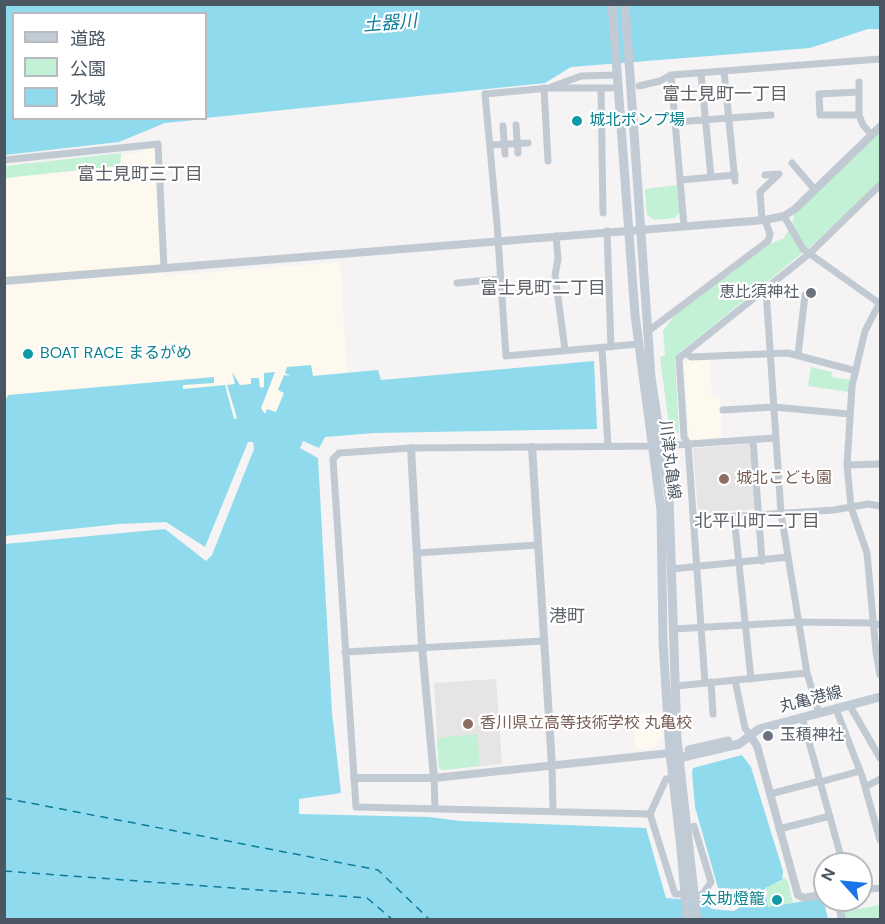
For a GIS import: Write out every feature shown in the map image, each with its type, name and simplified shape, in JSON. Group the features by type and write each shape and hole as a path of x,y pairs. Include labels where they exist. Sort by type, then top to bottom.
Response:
{"main road":[{"name":"川津丸亀線","path":"612,4 628,230 639,344 669,497 676,686 673,778 697,920"},
{"name":"川津丸亀線","path":"625,4 639,229 658,446 663,642 685,848 687,920"},
{"name":"丸亀港線","path":"675,755 739,744 759,729 880,697"}],"street":[{"path":"639,86 660,81 671,75 880,59"},
{"path":"681,180 711,177 735,178 724,71"},
{"path":"701,73 711,177"},
{"path":"546,88 581,76 617,75"},
{"path":"671,75 684,226"},
{"path":"859,82 859,115 871,134"},
{"path":"546,88 548,160"},
{"path":"612,88 546,88 485,94 506,356 639,344"},
{"path":"601,89 603,213"},
{"path":"859,92 819,94 819,115 859,115"},
{"path":"675,122 729,116 771,115"},
{"path":"516,125 518,153"},
{"path":"503,126 505,154"},
{"path":"4,281 764,220 784,216 815,190 880,127"},
{"path":"490,145 528,143"},
{"path":"4,160 158,144 164,268"},
{"path":"792,163 815,190"},
{"path":"647,332 768,241 770,234 764,220 760,192 779,174 765,175"},
{"path":"713,714 701,627 688,444 684,437 679,358 809,254 880,185"},
{"path":"784,216 792,232 809,254 880,302 877,314 865,331 856,371 849,414 847,465 851,507 867,553 878,625 876,652 880,675"},
{"path":"607,231 611,347"},
{"path":"556,236 558,259 555,274 565,350"},
{"path":"457,283 501,279"},
{"path":"766,290 774,438 781,513 807,673 819,713"},
{"path":"798,356 805,295"},
{"path":"602,348 608,446"},
{"path":"686,353 691,357 769,352 798,356 856,371"},
{"path":"723,410 774,407 849,414"},
{"path":"650,814 356,807 333,459 339,453 411,448 658,446 774,438"},
{"path":"753,440 762,561"},
{"path":"532,447 553,811"},
{"path":"411,448 422,647 435,808"},
{"path":"847,465 880,464"},
{"path":"693,519 880,506"},
{"path":"734,516 751,679"},
{"path":"417,553 537,545"},
{"path":"672,569 738,564 788,557"},
{"path":"674,629 798,622 878,625"},
{"path":"345,652 543,641"},
{"path":"676,686 807,673"},
{"path":"735,680 745,728 757,746 798,895 804,898 813,896"},
{"path":"850,706 880,758"},
{"path":"836,709 860,771 879,830 880,840"},
{"path":"802,717 840,852"},
{"path":"354,778 434,778 675,755"},
{"path":"770,794 860,771"},
{"path":"673,778 666,779 650,814 675,894 702,895 711,882 694,826"},
{"path":"865,787 880,779"},
{"path":"779,829 830,816"}],"shaded area":[{"path":"153,148 156,150 162,276 340,262 347,373 290,377 284,375 284,392 276,412 265,414 261,408 275,372 265,388 252,384 240,385 234,381 235,384 227,386 237,418 234,419 224,385 183,390 183,385 214,383 213,377 8,395 5,404 5,178 120,166 121,157"},
{"path":"709,358 712,397 720,397 722,437 689,440 684,364 688,360"},
{"name":"城北こども園","path":"750,444 756,509 698,514 693,448"},
{"name":"香川県立高等技術学校 丸亀校","path":"496,679 502,764 443,770 439,768 434,683"},
{"path":"660,712 661,739 655,747 636,750 633,714"}],"green space":[{"path":"880,132 880,182 815,243 679,353 675,361 679,433 670,433 660,357 665,355 663,331 677,312 756,250 784,238 793,222 794,214"},
{"path":"121,153 120,166 5,178 5,166"},
{"path":"677,185 680,212 675,218 654,220 647,215 645,189"},
{"path":"811,367 832,372 831,377 852,380 849,392 808,386"},
{"path":"477,734 480,766 443,770 439,768 437,738"},
{"path":"783,877 788,881 793,903 768,907 766,886 780,882"},
{"path":"880,905 880,919 845,919 844,912 873,912 873,906"}],"water":[{"name":"土器川","path":"5,5 880,5 880,29 868,29 810,48 571,67 545,83 207,118 207,12 12,12 12,120 195,120 165,123 119,142 5,155"},
{"path":"594,361 597,429 375,433 325,437 319,448 303,441 300,448 318,458 332,713 341,793 299,799 299,814 429,817 460,821 646,828 666,898 701,901 712,909 734,911 739,908 736,889 718,888 695,807 692,773 693,768 742,755 751,767 783,871 782,880 765,888 768,907 813,900 813,912 826,912 828,919 5,919 5,544 165,529 206,561 212,555 254,449 253,442 248,442 205,547 166,522 119,524 5,536 4,404 8,395 214,377 214,383 183,385 183,389 225,385 234,419 237,418 227,385 235,384 232,372 240,385 251,384 251,378 259,378 260,388 264,387 264,373 275,372 261,408 265,414 267,409 276,412 284,393 278,390 284,375 290,376 285,373 287,367 311,365 313,376 378,370 381,380"}],"ferry route":[{"path":"4,798 378,870 430,920"},
{"path":"4,871 367,898 393,920"}],"place":[{"name":"城北ポンプ場","path":"577,121"},
{"name":"恵比須神社","path":"811,293"},
{"name":"BOAT RACE まるがめ","path":"28,354"},
{"name":"城北こども園","path":"724,479"},
{"name":"香川県立高等技術学校 丸亀校","path":"468,724"},
{"name":"玉積神社","path":"768,736"},
{"name":"太助燈籠","path":"777,900"}],"district":[{"name":"富士見町一丁目","path":"725,95"},
{"name":"富士見町三丁目","path":"140,175"},
{"name":"富士見町二丁目","path":"543,289"},
{"name":"北平山町二丁目","path":"757,522"},
{"name":"港町","path":"567,617"}]}
